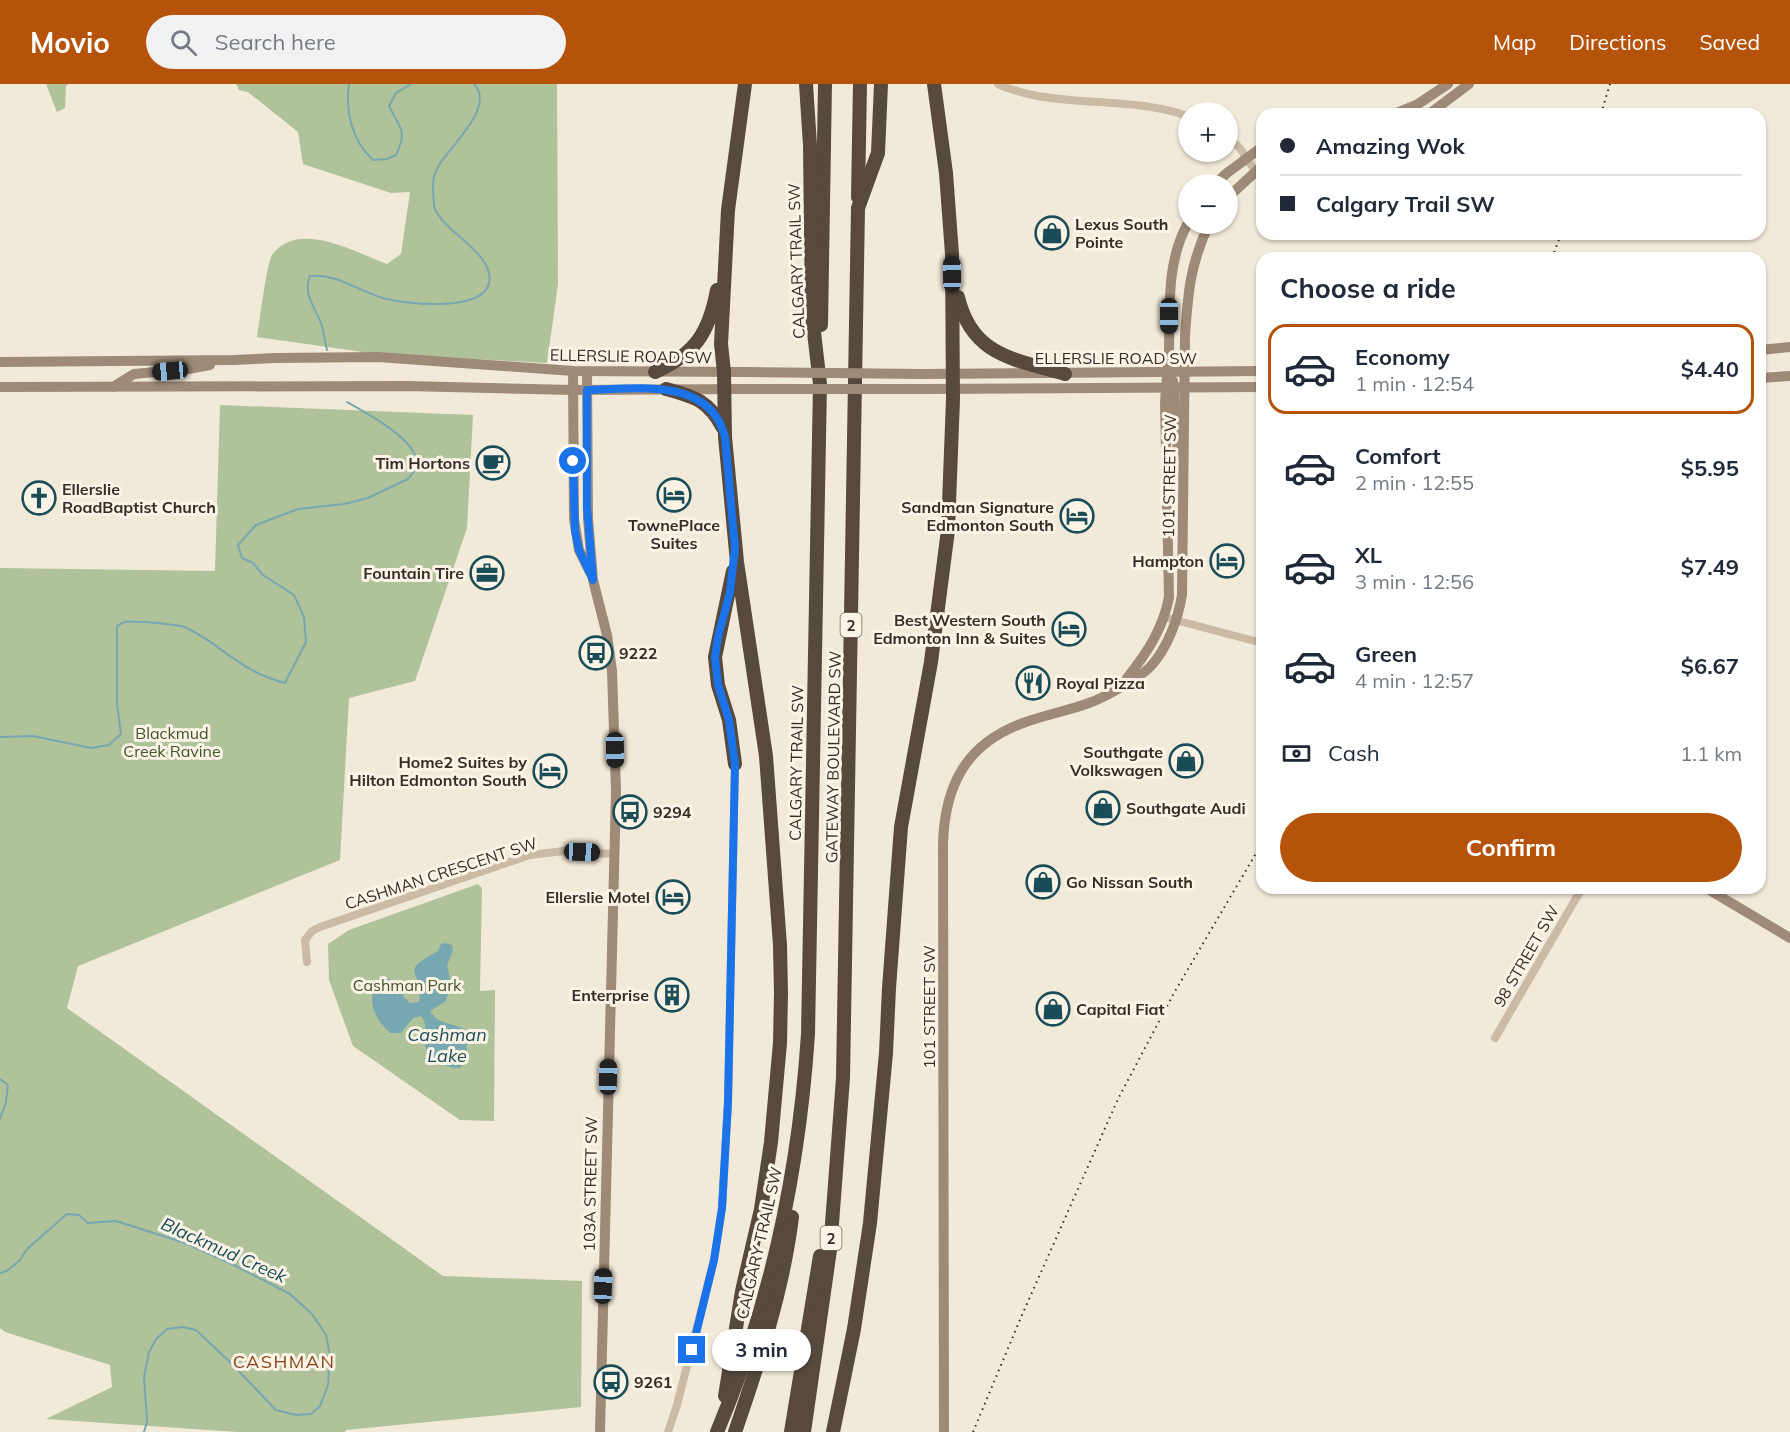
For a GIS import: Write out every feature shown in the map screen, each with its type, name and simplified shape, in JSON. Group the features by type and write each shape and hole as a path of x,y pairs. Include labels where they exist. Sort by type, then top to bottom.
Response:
{"highway":[{"path":"655,372 673,364 693,346 711,320 726,235 745,84"},
{"name":"CALGARY TRAIL SW","path":"719,1428 745,1360 772,1271 796,1156 808,1034 820,384 812,315 810,145 806,84"},
{"path":"820,384 825,84"},
{"path":"858,208 860,84"},
{"name":"GATEWAY BOULEVARD SW","path":"804,1432 822,1314 835,1194 844,1042 858,208 878,153 881,84"},
{"path":"833,1432 854,1329 872,1201 886,1053 889,977 901,826 931,662 948,530 952,473 953,389 951,254 946,173 934,84"},
{"path":"719,1428 742,1291 761,1209 771,1142 780,1043 781,993 780,945 765,756 735,548 725,437 721,344 726,235"},
{"path":"951,254 962,314 976,337 987,346 1010,358 1065,374"},
{"path":"666,389 691,396 707,405 715,414 725,437"},
{"path":"735,548 730,592 715,657 718,685 729,720 735,764"},
{"path":"735,1432 769,1330 789,1240 802,1158 804,1086"},
{"path":"791,1432 825,1227 835,1194"}],"street":[{"path":"998,84 1005,88 1042,97 1157,108 1178,113"},
{"path":"1408,108 1448,84"},
{"path":"1437,108 1469,84"},
{"path":"1238,146 1256,166"},
{"path":"1226,174 1256,151"},
{"path":"1238,187 1256,170"},
{"path":"1175,388 1168,373 1169,296 1172,270 1182,234"},
{"path":"1175,388 1185,373 1185,336 1190,277 1194,259 1205,234"},
{"path":"1766,349 1790,347"},
{"name":"ELLERSLIE ROAD SW","path":"0,362 378,357 587,372 1065,374 1256,371"},
{"path":"113,387 134,374 188,369 234,360"},
{"name":"103A STREET SW","path":"573,371 575,531 579,550 593,580"},
{"name":"103A STREET SW","path":"587,372 587,507 593,580 607,635 614,695 616,790 600,1432"},
{"path":"1766,378 1790,376"},
{"name":"ELLERSLIE ROAD SW","path":"0,387 407,386 573,390 1256,387"},
{"name":"101 STREET SW","path":"944,1432 943,843 950,792 963,767 991,739 1025,722 1091,702 1122,686 1150,667 1163,647 1176,620 1182,595 1183,485 1175,388"},
{"name":"101 STREET SW","path":"1122,686 1150,647 1164,617 1169,588 1165,463 1175,388"},
{"path":"544,389 561,397 573,417"},
{"path":"1164,617 1256,641"},
{"path":"668,1432 686,1373 714,1260 722,1208 728,1102 735,764"},
{"name":"CASHMAN CRESCENT SW","path":"307,962 305,940 312,931 320,927 530,855 564,851 614,854"},
{"name":"98 STREET SW","path":"1495,1038 1579,894"},
{"path":"1716,894 1790,938"}],"green space":[{"path":"46,84 68,84 65,108 57,112"},
{"path":"236,84 557,84 558,284 547,363 370,353 257,337 272,255 283,245 296,240 311,239 343,246 387,264 401,254 410,192 391,193 303,164 298,132 248,92 239,90"},
{"name":"Blackmud Creek Ravine","path":"220,405 473,415 467,528 415,681 349,698 340,860 78,966 67,1008 443,1276 582,1281 581,1407 346,1430 345,1432 238,1432 46,1419 112,1387 110,1365 5,1332 0,1328 0,568 215,571"},
{"name":"Cashman Park","path":"478,884 482,888 480,991 495,990 494,1121 460,1120 353,1046 329,980 328,944 349,930"}],"water":[{"name":"Cashman Lake","path":"445,943 452,945 453,951 447,965 451,984 446,1001 430,1011 437,1019 466,1030 467,1058 460,1068 444,1065 430,1055 425,1045 425,1026 421,1016 413,1018 401,1033 390,1033 380,1022 372,1002 374,988 378,981 390,979 396,982 410,1003 419,1002 420,991 415,968"}],"waterway":[{"name":"Blackmud Creek","path":"349,84 349,115 355,135 373,160 387,159 396,155 402,135 389,106 396,93 411,84"},
{"name":"Blackmud Creek","path":"327,350 322,326 309,296 310,276 329,277 383,298 424,304 458,303 473,299 483,293 489,283 489,273 485,263 441,218 434,203 433,182 436,172 475,116 479,105 479,94 474,84"},
{"name":"Blackmud Creek","path":"0,737 33,736 91,748 109,745 121,734 117,704 117,626 124,622 185,627 256,672 285,683 306,642 304,617 294,595 263,575 253,563 242,558 238,545 256,525 298,509 344,504 368,498 408,479 416,469 415,455 404,440 385,425 347,402"},
{"name":"Blackmud Creek","path":"0,1079 8,1085 6,1102 0,1119"},
{"name":"Blackmud Creek","path":"0,1273 7,1271 20,1260 27,1249 67,1214 79,1215 88,1223 116,1221 185,1243 290,1294 312,1314 326,1335 330,1355 328,1385 320,1406 311,1414 296,1415 276,1410 196,1330 183,1327 167,1329 156,1339 149,1352 144,1377 147,1422 144,1432"}],"railway":[{"path":"1603,108 1610,84"},
{"path":"1554,252 1559,240"},
{"path":"973,1432 1118,1099 1174,993 1256,853"}],"place":[{"name":"Lexus South Pointe","path":"1052,233"},
{"name":"Tim Hortons","path":"493,463"},
{"name":"TownePlace Suites","path":"674,495"},
{"name":"Ellerslie RoadBaptist Church","path":"39,498"},
{"name":"Sandman Signature Edmonton South","path":"1077,516"},
{"name":"Hampton","path":"1227,561"},
{"name":"Fountain Tire","path":"487,573"},
{"name":"Best Western South Edmonton Inn & Suites","path":"1069,629"},
{"name":"9222","path":"596,653"},
{"name":"Royal Pizza","path":"1033,683"},
{"name":"Southgate Volkswagen","path":"1186,761"},
{"name":"Home2 Suites by Hilton Edmonton South","path":"550,771"},
{"name":"Southgate Audi","path":"1103,808"},
{"name":"9294","path":"630,812"},
{"name":"Go Nissan South","path":"1043,882"},
{"name":"Ellerslie Motel","path":"673,897"},
{"name":"Enterprise","path":"672,995"},
{"name":"Capital Fiat","path":"1053,1009"},
{"name":"9261","path":"611,1382"}],"district":[{"name":"CASHMAN","path":"284,1361"}],"route":[{"path":"573,461 575,531 579,550 593,580 587,507 587,390 666,389 691,396 712,410 725,437 735,548 733,578 715,657 718,685 729,720 735,764 728,1102 722,1208 714,1260 692,1350"}]}
